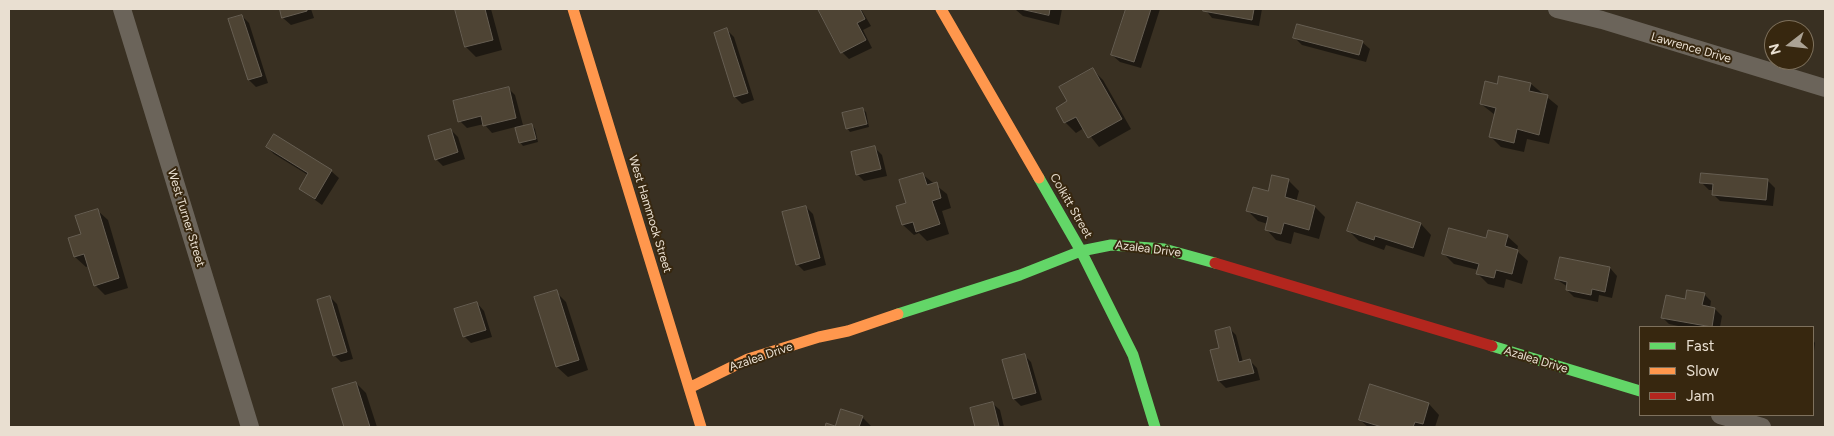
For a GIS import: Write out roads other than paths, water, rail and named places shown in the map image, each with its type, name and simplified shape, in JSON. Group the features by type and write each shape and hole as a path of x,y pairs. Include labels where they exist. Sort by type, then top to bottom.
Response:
{"street":[{"name":"West Turner Street","path":"122,9 250,427"},
{"name":"West Hammock Street","path":"573,9 701,427"},
{"name":"Colkitt Street","path":"941,9 1081,251 1133,355 1155,427"},
{"name":"Lawrence Drive","path":"1557,9 1602,20 1825,88"},
{"name":"Azalea Drive","path":"689,388 748,359 908,312 966,291 1020,275 1081,251 1111,245 1164,249 1193,256 1639,392"},
{"path":"1724,416 1762,427"}]}
